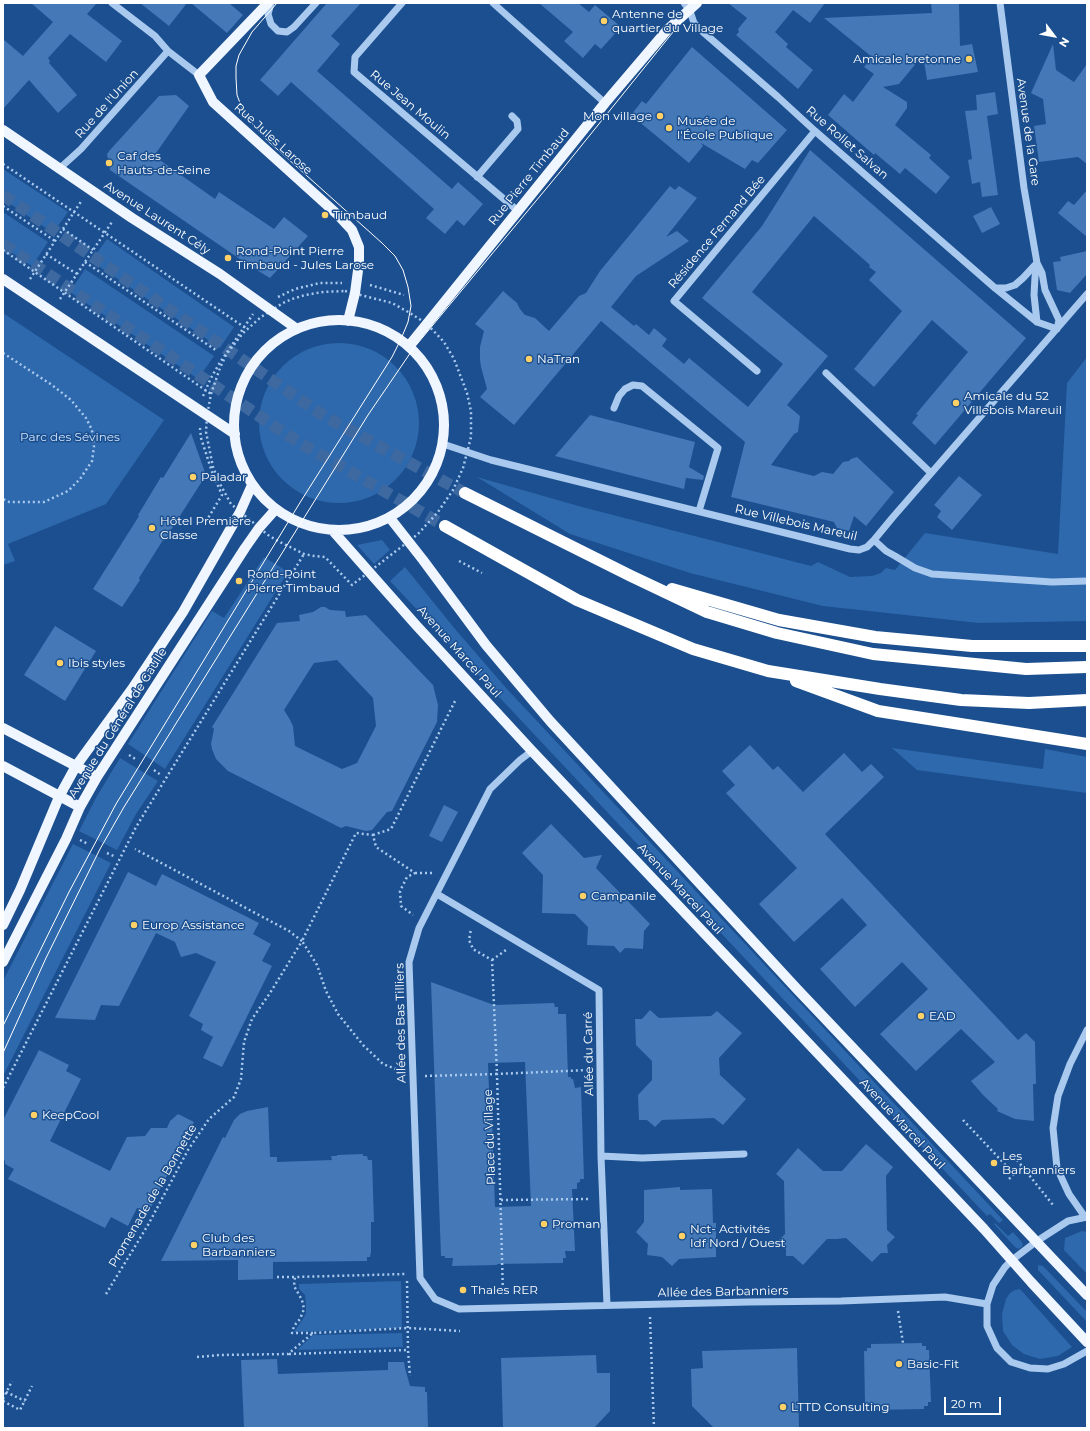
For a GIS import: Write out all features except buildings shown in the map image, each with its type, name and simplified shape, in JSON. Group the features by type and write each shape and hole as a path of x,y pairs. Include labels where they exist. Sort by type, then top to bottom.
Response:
{"highway":[{"path":"465,493 631,576 707,612 777,633 874,654 1026,669 1087,667"},
{"path":"445,526 577,600 693,649 768,671 878,711 1087,744"},
{"path":"631,576 779,620 876,637 972,646 1087,646"},
{"path":"768,671 961,700 1029,703 1087,700"}],"main road":[{"path":"199,75 269,3"},
{"name":"Rue Pierre Timbaud","path":"409,346 605,103 687,7 697,3"},
{"name":"Rue Jules Larose","path":"199,75 213,102 338,215 352,230 359,247 359,264 348,321"},
{"name":"Avenue Laurent Cély","path":"7,133 132,218 220,274 297,329"},
{"path":"3,279 235,434"},
{"path":"348,321 358,321 391,333 401,339 418,355 429,370 438,388 444,411 443,444 430,480 415,498 390,518 361,528 333,531 300,523 275,510 252,484 238,455 234,415 239,393 249,372 262,353 280,338 297,329 320,322 348,321"},
{"name":"Avenue du Général de Gaulle","path":"3,925 20,890 59,797 76,766 132,689 170,632 240,512 252,484"},
{"name":"Avenue du Général de Gaulle","path":"3,962 66,839 80,807 97,777 259,528 275,510"},
{"name":"Avenue Marcel Paul","path":"390,518 486,645 550,721 797,989 1087,1295"},
{"name":"Avenue Marcel Paul","path":"333,531 532,751 1012,1260 1087,1342"},
{"path":"3,728 56,757 97,777"},
{"path":"3,766 80,807"}],"street":[{"name":"Rue Jules Larose","path":"112,3 155,36 168,51 199,75"},
{"path":"269,3 268,14 271,24 278,31 287,32 294,27 316,3"},
{"name":"Rue Jean Moulin","path":"402,3 355,57 354,72 518,211"},
{"path":"493,3 605,103"},
{"name":"Avenue de la Gare","path":"1000,3 1024,188 1037,263 1042,274 1045,290 1059,320 1057,329"},
{"name":"Rue Rollet Salvan","path":"687,7 694,23 702,32 995,288 1037,322 1057,329"},
{"name":"Rue de l'Union","path":"59,169 81,149 168,51"},
{"path":"477,177 518,129 517,121 512,116"},
{"path":"3,126 7,133"},
{"name":"Résidence Fernand Bée","path":"757,371 674,301 815,131"},
{"path":"995,288 1006,288 1015,285 1037,263"},
{"name":"Avenue de la Gare","path":"1037,263 1034,295 1037,322"},
{"name":"Rue Villebois Mareuil","path":"443,444 491,460 859,550 867,547 874,540 930,473 1087,294"},
{"path":"826,374 930,473"},
{"path":"614,408 619,396 625,389 633,385 642,386 718,448 699,511"},
{"path":"874,540 886,551 915,568 932,574 1052,582 1087,581"},
{"name":"Allée des Bas Tilliers","path":"459,1310 435,1299 420,1278 409,962 419,928 490,790 520,760 532,751"},
{"name":"Allée du Carré","path":"437,894 599,990 602,1199 607,1305"},
{"path":"1087,1030 1070,1064 1058,1096 1053,1128 1057,1168 1069,1194 1086,1217 1068,1221 1037,1241 1012,1260 994,1285 987,1304 987,1326 997,1348 1011,1362 1030,1368 1048,1369 1064,1364 1087,1351"},
{"path":"601,1156 642,1158 744,1154"},
{"name":"Allée des Barbanniers","path":"459,1310 607,1305 841,1301 945,1297 987,1304"}],"path":[{"path":"3,164 247,329"},
{"path":"3,206 55,241"},
{"path":"28,282 79,206"},
{"path":"57,303 110,225"},
{"path":"63,229 93,250"},
{"path":"3,250 211,394"},
{"path":"46,254 77,274"},
{"path":"85,262 217,351"},
{"path":"277,298 295,289 320,282 349,283"},
{"path":"366,284 404,296"},
{"path":"232,504 221,487 213,466 206,432 211,394 226,355 247,329 270,310 283,303 305,295 323,292 354,293 392,303 426,324 444,342 462,376 471,411 471,437"},
{"path":"202,399 204,392 219,364 255,312"},
{"path":"3,353 52,385 71,400 86,418 92,430 94,447 92,461 80,479 68,491 44,502 9,502 3,499"},
{"path":"200,428 201,438 212,472 222,495 205,523"},
{"path":"418,534 438,512 453,490 463,468"},
{"path":"369,572 408,542"},
{"path":"3,1088 136,827 304,554 326,556 352,585"},
{"path":"459,561 482,573"},
{"path":"422,922 401,906 400,891 407,877 415,873 376,847 373,835 391,829 455,701"},
{"path":"126,753 137,760"},
{"path":"154,770 161,775"},
{"name":"Promenade de la Bonnette","path":"106,1294 148,1225 192,1144 209,1119 234,1097 241,1079 244,1042 252,1019 302,941 356,833 373,835"},
{"path":"78,839 88,844"},
{"path":"135,849 289,930 302,941"},
{"path":"106,853 116,857"},
{"name":"Place du Village","path":"504,1308 497,1074 601,1070"},
{"path":"963,1120 1014,1174"},
{"path":"1017,1160 1053,1205"},
{"path":"1009,1179 1022,1166"},
{"path":"501,1200 602,1199"},
{"path":"277,1277 420,1273"},
{"path":"406,1274 410,1376"},
{"path":"295,1277 294,1286 302,1300 304,1309 300,1319 294,1326 292,1333 408,1328 460,1331"},
{"path":"897,1298 903,1343"},
{"path":"649,1305 651,1323 654,1428"},
{"path":"288,1354 313,1333"},
{"path":"197,1357 408,1350"},
{"path":"12,1382 3,1400 20,1410 32,1386"},
{"path":"6,1392 24,1401"}],"green space":[{"path":"3,169 68,212 53,233 3,199"},
{"path":"3,212 48,242 32,266 3,247"},
{"path":"107,239 234,327 220,348 91,261"},
{"path":"85,269 214,356 198,379 70,292"},
{"name":"Parc des Sévines","path":"3,313 164,420 106,504 8,544 15,561 3,565"},
{"path":"347,343 362,346 377,352 396,366 406,378 413,392 418,407 418,439 413,454 406,468 396,480 384,490 362,500 347,503 331,503 316,500 294,490 282,480 272,468 260,439 259,415 262,400 272,378 282,366 294,356 323,344"},
{"path":"1087,357 1087,621 979,623 823,606 690,573 570,534 477,477 582,507 811,566 818,562 850,577 872,576 881,573 886,568 895,570 925,533 1058,554 1067,383"},
{"path":"382,540 390,550 374,564 357,545"},
{"path":"264,557 288,572 165,769 128,744 212,611 224,618"},
{"path":"405,567 455,629 507,689 1003,1220 999,1223 990,1214 987,1216 390,581"},
{"path":"892,748 1043,769 1045,749 1087,757 1087,793 917,770"},
{"path":"120,758 158,781 136,814 117,850 79,831 97,796"},
{"path":"73,844 111,863 3,1076 3,981"},
{"path":"995,1223 1008,1236 1013,1232 1023,1244 1022,1247 1018,1249 1014,1246 994,1224"},
{"path":"1082,1231 1087,1232 1087,1274 1064,1250 1065,1238"},
{"path":"1038,1265 1043,1266 1087,1312 1087,1322 1038,1270"},
{"path":"401,1281 402,1328 294,1332 306,1313 305,1295 299,1289 299,1284"},
{"path":"1020,1289 1072,1347 1058,1356 1040,1359 1024,1354 1012,1345 1003,1331 1002,1314 1006,1299 1010,1293"},
{"path":"402,1333 403,1347 297,1350 313,1335"}],"tunnel":[{"path":"3,195 324,416 465,493"},
{"path":"3,244 295,440 445,526"}],"tram line":[{"path":"3,1026 69,892 116,804 301,501 392,357 408,322 411,306 408,287 403,270 395,256 268,141 243,112 237,95 236,66 239,55 252,32 277,3"},
{"path":"3,1053 46,958 100,849 124,807 368,415 413,349 565,166 690,11"}],"place":[{"name":"Antenne de quartier du Village","path":"604,21"},
{"name":"Amicale bretonne","path":"969,59"},
{"name":"Mon village","path":"660,116"},
{"name":"Musée de l'École Publique","path":"669,128"},
{"name":"Caf des Hauts-de-Seine","path":"109,163"},
{"name":"Timbaud","path":"325,215"},
{"name":"Rond-Point Pierre Timbaud - Jules Larose","path":"228,258"},
{"name":"NaTran","path":"529,359"},
{"name":"Amicale du 52 Villebois Mareuil","path":"956,403"},
{"name":"Paladar","path":"193,477"},
{"name":"Hôtel Première Classe","path":"152,528"},
{"name":"Rond-Point Pierre Timbaud","path":"239,581"},
{"name":"Ibis styles","path":"60,663"},
{"name":"Campanile","path":"583,896"},
{"name":"Europ Assistance","path":"134,925"},
{"name":"EAD","path":"921,1016"},
{"name":"KeepCool","path":"34,1115"},
{"name":"Les Barbanniers","path":"994,1163"},
{"name":"Proman","path":"544,1224"},
{"name":"Nct- Activités Idf Nord / Ouest","path":"682,1236"},
{"name":"Club des Barbanniers","path":"194,1245"},
{"name":"Thales RER","path":"463,1290"},
{"name":"Basic-Fit","path":"899,1364"},
{"name":"LTTD Consulting","path":"783,1407"}]}
